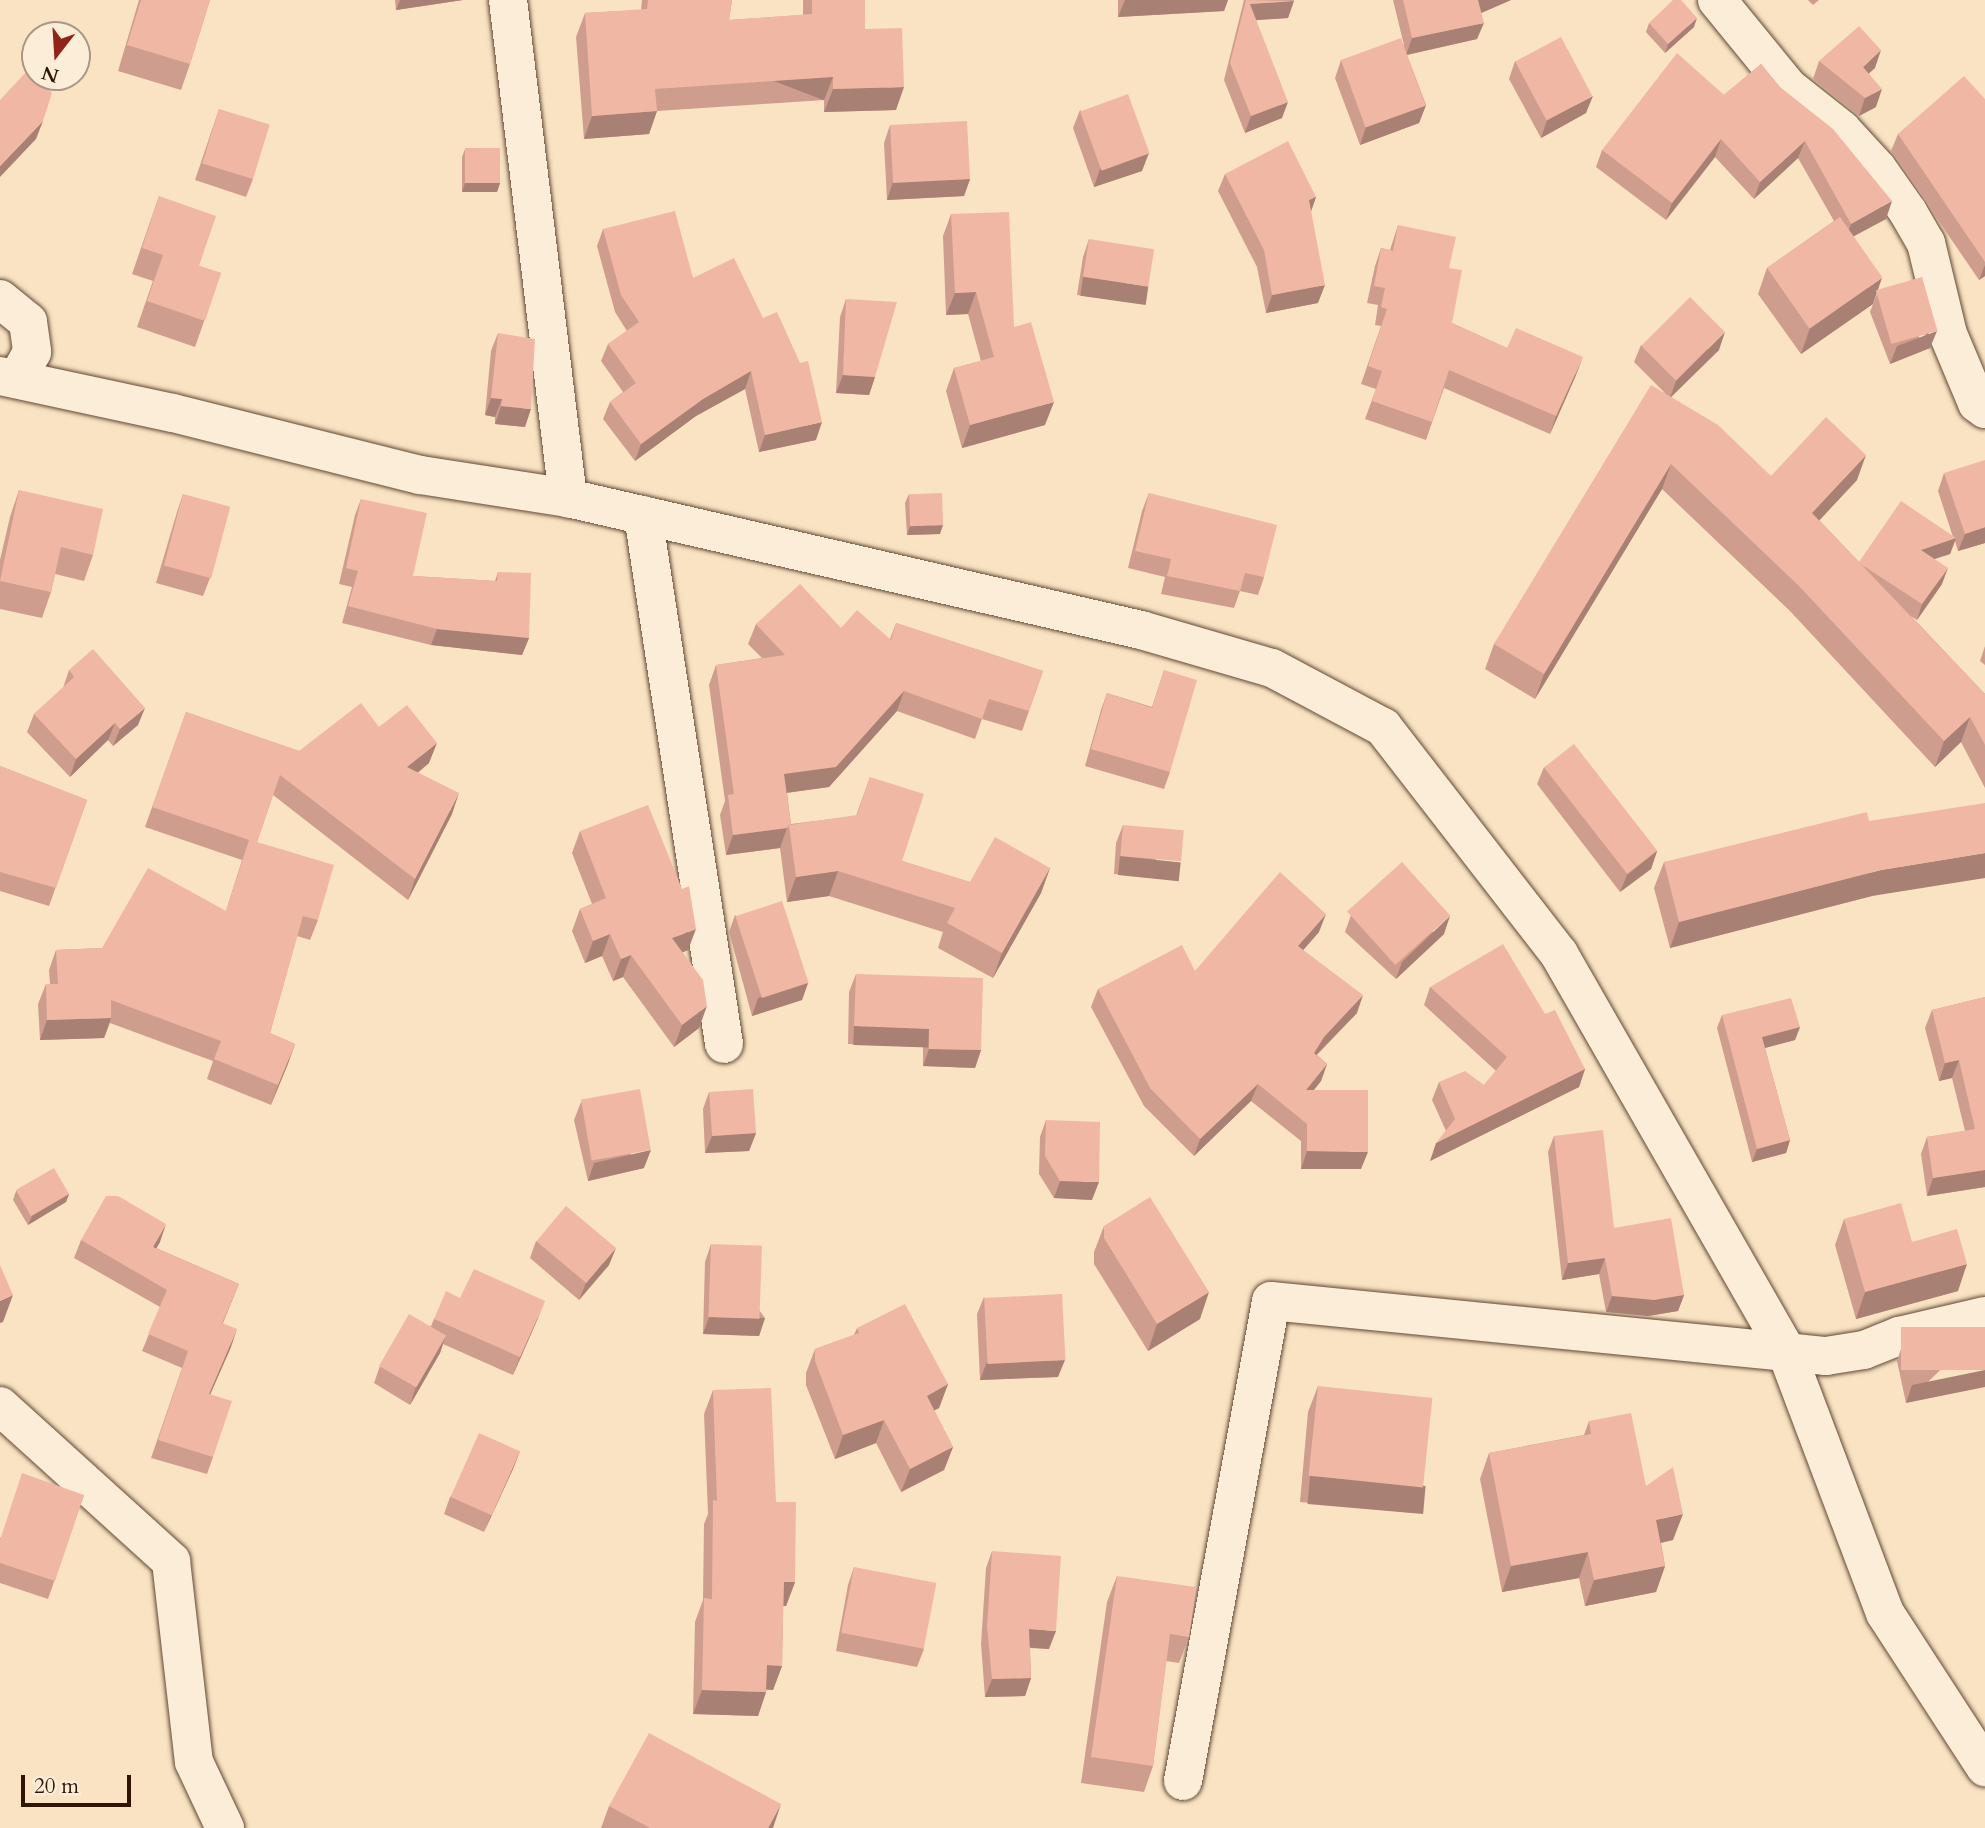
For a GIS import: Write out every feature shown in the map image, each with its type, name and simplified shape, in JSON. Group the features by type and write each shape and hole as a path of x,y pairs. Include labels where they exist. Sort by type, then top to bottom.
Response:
{"street":[{"path":"509,0 568,498"},
{"path":"1717,0 1788,87 1842,130 1877,168 1908,212 1926,243 1948,334 1978,403 1985,409"},
{"path":"0,299 28,322 32,352 8,378 420,475 568,498 1154,633 1272,668 1383,727 1559,954 1786,1351 1885,1613 1985,1767"},
{"path":"643,515 724,1044"},
{"path":"1183,1782 1271,1301 1826,1356 1864,1350 1899,1336 1985,1316"},
{"path":"0,1406 171,1561 194,1762 225,1828"}],"building":[{"path":"141,0 210,0 190,64 127,45"},
{"path":"648,0 732,0 729,20 812,14 812,0 865,0 865,29 902,28 904,87 833,89 833,77 655,89 657,111 592,116 585,13 647,9"},
{"path":"1246,0 1294,1 1250,4 1288,102 1251,116 1230,63"},
{"path":"1403,0 1478,0 1484,23 1412,38"},
{"path":"1673,0 1681,0 1697,18 1668,44 1649,23"},
{"path":"1859,26 1881,50 1863,67 1882,89 1865,98 1819,61"},
{"path":"1561,37 1592,96 1547,121 1515,61"},
{"path":"1401,38 1426,106 1365,128 1341,60"},
{"path":"1677,53 1724,95 1761,64 1780,87 1833,129 1892,201 1851,224 1805,141 1760,182 1721,139 1672,203 1602,150"},
{"path":"1964,76 1985,99 1985,262 1898,134"},
{"path":"21,78 21,91 52,93 43,121 0,166 0,100"},
{"path":"1128,94 1150,153 1102,171 1080,111"},
{"path":"219,109 270,124 253,179 202,164"},
{"path":"967,121 970,179 893,183 890,125"},
{"path":"1288,141 1316,197 1309,200 1325,285 1272,295 1264,250 1225,174"},
{"path":"465,148 500,148 500,183 465,183"},
{"path":"159,196 216,216 199,266 221,273 205,321 147,301 163,255 142,248"},
{"path":"675,211 693,278 734,258 763,318 777,312 800,363 808,361 822,422 765,435 751,371 703,399 641,444 610,402 636,383 608,344 639,322 621,295 603,229"},
{"path":"1009,212 1014,327 1031,322 1054,402 970,425 954,368 994,357 976,292 955,293 951,214"},
{"path":"1840,217 1882,278 1810,329 1767,268"},
{"path":"1398,225 1456,237 1449,268 1462,270 1452,323 1507,348 1516,328 1583,357 1556,416 1449,370 1432,422 1372,401 1382,371 1368,366 1387,309 1381,307 1385,288 1374,286 1381,248 1393,251"},
{"path":"1089,239 1154,249 1148,287 1083,277"},
{"path":"1922,277 1937,331 1891,344 1876,290"},
{"path":"1690,297 1725,332 1676,380 1641,346"},
{"path":"846,299 897,302 875,377 843,375"},
{"path":"498,333 535,339 531,409 501,406 502,399 491,398"},
{"path":"1651,385 1718,425 1771,476 1826,417 1866,455 1812,513 1985,694 1985,745 1970,717 1944,741 1799,586 1671,464 1544,674 1494,644"},
{"path":"1985,460 1985,527 1965,534 1944,473"},
{"path":"19,490 103,509 93,555 61,547 51,592 0,581"},
{"path":"942,493 943,525 910,526 909,494"},
{"path":"1149,493 1277,525 1264,577 1245,573 1240,591 1167,576 1171,559 1135,551"},
{"path":"183,494 230,507 211,578 164,565"},
{"path":"361,499 427,513 413,576 497,581 498,572 531,573 529,638 437,629 348,606 358,571 346,568"},
{"path":"1901,501 1956,538 1921,550 1948,568 1922,604 1859,562"},
{"path":"800,584 841,628 857,610 891,640 896,623 1043,671 1029,711 989,699 982,719 904,691 836,767 784,774 791,824 787,828 733,835 728,795 734,794 716,665 785,655 756,624"},
{"path":"93,649 145,708 120,729 115,723 76,759 34,714 74,677 69,670"},
{"path":"1164,670 1197,680 1170,772 1091,749 1107,693 1152,708"},
{"path":"361,703 379,727 407,705 437,743 407,767 459,793 415,879 280,775 257,842 334,865 318,920 303,916 270,1033 295,1044 278,1085 214,1059 221,1041 111,1000 111,1018 47,1020 46,984 58,984 56,950 102,948 148,868 226,911 249,840 152,807 186,712 299,751"},
{"path":"1574,744 1657,850 1627,874 1544,767"},
{"path":"0,766 87,800 56,888 0,872"},
{"path":"870,777 924,794 902,861 970,882 995,837 1050,868 1002,953 947,923 955,908 838,871 796,877 789,825 857,815"},
{"path":"1985,803 1985,853 1881,870 1679,922 1664,862 1867,812 1869,821"},
{"path":"648,805 682,889 689,886 696,929 672,938 703,980 707,1006 682,1025 631,955 621,959 610,934 593,941 580,909 606,898 580,831"},
{"path":"1123,825 1184,830 1181,861 1120,856"},
{"path":"1402,862 1450,916 1395,965 1347,912"},
{"path":"1280,872 1326,914 1298,946 1363,995 1324,1037 1314,1053 1327,1064 1306,1090 1368,1090 1368,1152 1307,1151 1307,1124 1258,1084 1200,1139 1150,1088 1098,989 1182,945 1195,971"},
{"path":"782,901 809,983 762,998 735,916"},
{"path":"1503,944 1545,1014 1555,1010 1585,1069 1436,1143 1455,1119 1439,1082 1465,1071 1484,1085 1507,1057 1430,987"},
{"path":"856,974 983,978 981,1050 929,1049 929,1029 854,1026"},
{"path":"1985,997 1985,1170 1933,1178 1927,1137 1975,1129 1959,1060 1945,1063 1932,1010"},
{"path":"1791,998 1800,1027 1762,1037 1790,1140 1757,1149 1722,1015"},
{"path":"640,1089 651,1150 592,1160 581,1099"},
{"path":"753,1089 756,1133 712,1136 709,1092"},
{"path":"1046,1120 1100,1122 1099,1182 1060,1181 1045,1156"},
{"path":"1603,1130 1614,1228 1671,1218 1684,1295 1654,1300 1612,1296 1605,1258 1568,1263 1554,1136"},
{"path":"54,1168 69,1194 31,1216 16,1190"},
{"path":"106,1196 118,1196 166,1224 153,1247 239,1284 222,1323 237,1329 209,1394 232,1401 213,1457 158,1440 188,1351 148,1334 167,1290 81,1240"},
{"path":"1150,1197 1209,1292 1157,1324 1104,1238 1104,1226"},
{"path":"1901,1203 1912,1242 1957,1229 1967,1264 1865,1292 1844,1219"},
{"path":"566,1206 616,1248 586,1283 536,1241"},
{"path":"711,1244 762,1246 759,1319 708,1317"},
{"path":"0,1265 13,1295 0,1301"},
{"path":"474,1269 545,1301 520,1357 434,1319 446,1291 460,1298"},
{"path":"1062,1294 1065,1360 988,1364 984,1298"},
{"path":"905,1304 948,1384 927,1396 953,1447 910,1469 884,1420 843,1435 815,1361 815,1349 859,1333 857,1328"},
{"path":"409,1314 446,1336 416,1387 379,1366"},
{"path":"1901,1327 1985,1327 1985,1370 1901,1370"},
{"path":"1318,1386 1432,1398 1423,1488 1309,1476"},
{"path":"771,1388 776,1502 796,1502 795,1582 784,1582 782,1666 767,1665 766,1692 702,1690 704,1598 712,1599 713,1500 717,1501 713,1390"},
{"path":"1631,1413 1646,1486 1673,1467 1683,1514 1656,1520 1665,1566 1594,1580 1588,1552 1511,1566 1489,1453 1591,1434 1589,1421"},
{"path":"479,1433 520,1451 492,1515 451,1497"},
{"path":"22,1473 84,1495 55,1581 0,1563 0,1540"},
{"path":"992,1551 1061,1556 1056,1631 1029,1629 1031,1678 992,1679 987,1626"},
{"path":"854,1567 936,1583 924,1649 841,1633"},
{"path":"1117,1576 1196,1587 1189,1637 1170,1634 1153,1766 1091,1757"},
{"path":"649,1733 781,1804 768,1828 650,1828 609,1806"}]}
